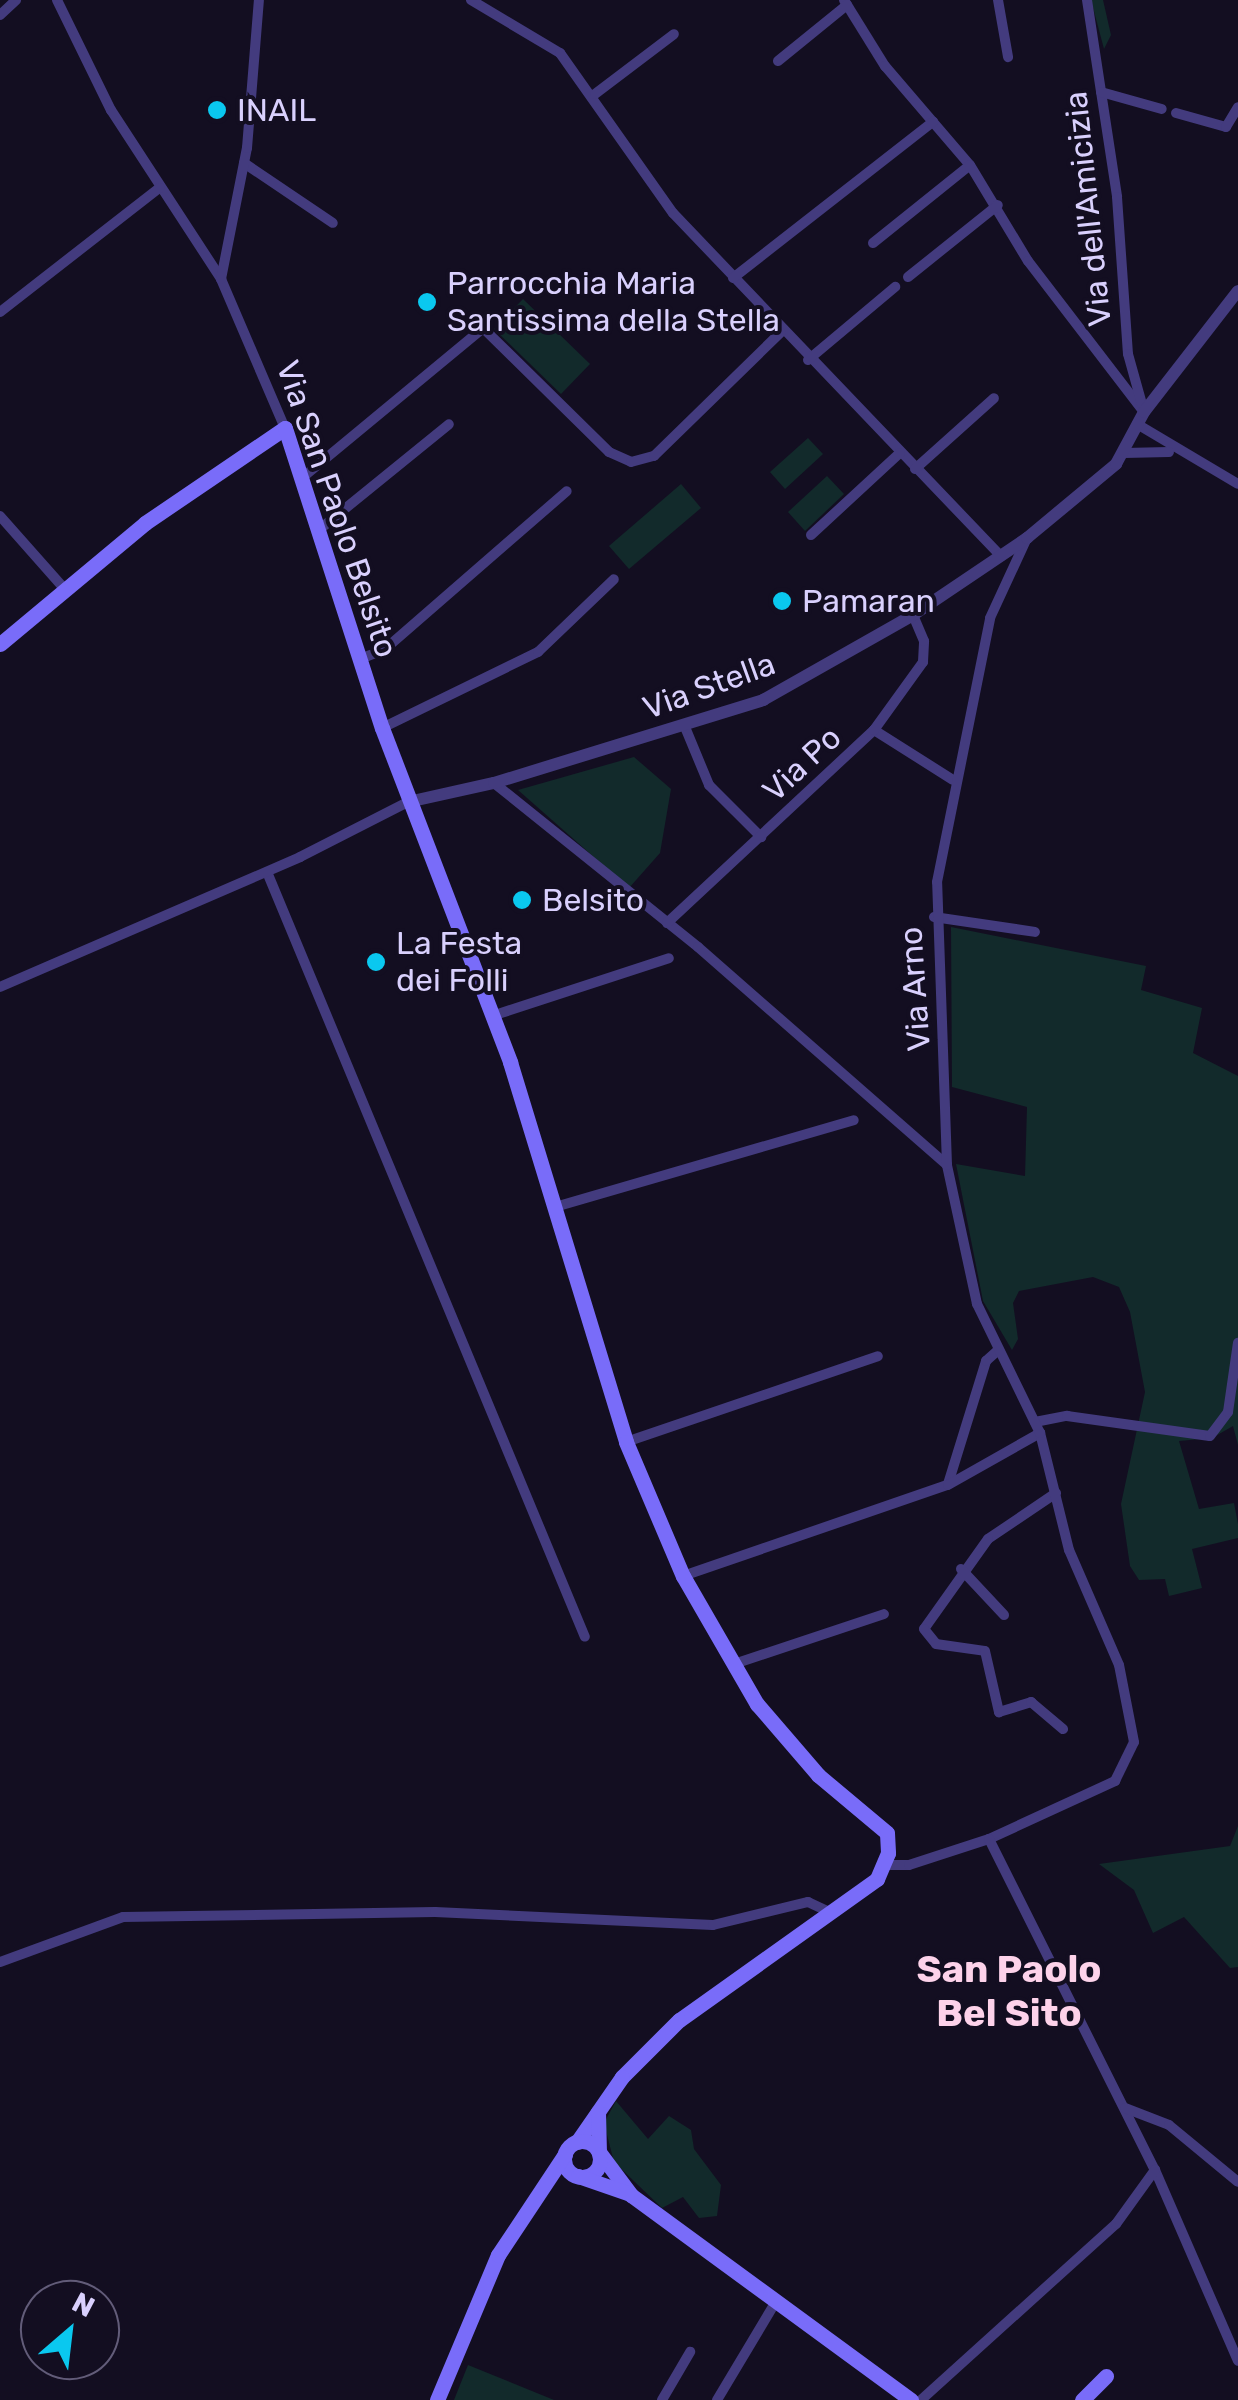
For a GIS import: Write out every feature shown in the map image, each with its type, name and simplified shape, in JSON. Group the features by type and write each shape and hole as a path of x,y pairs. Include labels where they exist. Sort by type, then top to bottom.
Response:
{"main road":[{"name":"Via San Paolo Belsito","path":"285,428 408,802 510,1062 626,1442 683,1576 757,1704 818,1775 882,1825 889,1842 886,1864"},
{"path":"0,644 62,586 285,428"},
{"path":"436,2400 498,2255 600,2105 679,2020 877,1879 886,1864"},
{"path":"541,2189 595,2171 600,2105"},
{"path":"577,2142 599,2152 631,2195"},
{"path":"565,2154 568,2169 631,2195 911,2400"},
{"path":"1082,2400 1106,2376"}],"street":[{"path":"0,14 16,0"},
{"name":"Via San Paolo Belsito","path":"57,0 159,188 221,279 285,428"},
{"path":"221,279 244,163 259,0"},
{"path":"471,0 492,4 560,54 595,94 674,213 781,332 1001,556"},
{"path":"998,0 1008,57"},
{"name":"Via dell'Amicizia","path":"1087,0 1101,92 1128,354 1140,418"},
{"path":"778,60 845,3 884,66 970,164 1028,260 1104,362 1140,418 1180,454 1238,484"},
{"path":"595,94 674,34"},
{"path":"1101,92 1162,109"},
{"path":"1176,113 1226,127 1238,107"},
{"path":"732,278 933,122"},
{"path":"244,163 333,223"},
{"path":"874,243 970,164"},
{"path":"0,312 159,188"},
{"path":"908,276 998,205"},
{"path":"808,360 894,287"},
{"path":"1027,538 1124,453 1140,418 1238,291"},
{"path":"302,478 483,328 610,452 631,462 654,456 781,332"},
{"path":"1104,362 1128,354"},
{"path":"916,469 994,398"},
{"path":"320,528 449,424"},
{"path":"811,535 900,453"},
{"path":"1124,453 1180,454"},
{"path":"360,658 384,650 567,491"},
{"path":"0,516 62,586"},
{"name":"Via Stella","path":"408,802 494,784 762,700 912,615 1027,538"},
{"name":"Via Arno","path":"886,1864 909,1865 989,1839 1115,1781 1134,1742 1119,1665 1069,1550 1038,1428 977,1304 947,1165 934,917 953,780 995,602 1027,538"},
{"path":"382,728 538,652 614,579"},
{"name":"Via Po","path":"667,923 874,730 922,662 924,641 912,615"},
{"path":"685,727 709,785 761,837"},
{"path":"874,730 953,780"},
{"path":"494,784 667,923 947,1165"},
{"path":"0,986 267,872 408,802"},
{"path":"267,872 585,1637"},
{"path":"934,917 1035,932"},
{"path":"492,1016 669,958"},
{"path":"555,1207 854,1120"},
{"path":"683,1576 948,1485 1038,1428 1066,1416 1210,1436 1228,1412 1238,1343"},
{"path":"948,1485 986,1362 997,1351"},
{"path":"626,1442 878,1356"},
{"path":"1056,1493 1013,1517 961,1569 924,1635 936,1644 985,1651 999,1712 1031,1702 1063,1730"},
{"path":"961,1569 1004,1615"},
{"path":"734,1664 884,1614"},
{"path":"989,1839 1154,2170 1238,2361"},
{"path":"0,1962 123,1917 473,1912 713,1925 808,1902 829,1912"},
{"path":"1124,2108 1169,2125 1238,2182"},
{"path":"921,2400 1116,2224 1154,2170"},
{"path":"717,2400 774,2303"},
{"path":"662,2400 690,2352"}],"green space":[{"path":"1091,0 1103,0 1111,35 1104,49"},
{"path":"523,299 590,364 561,394 494,329"},
{"path":"808,438 823,454 785,489 770,472"},
{"path":"827,476 844,494 805,531 788,512"},
{"path":"681,484 701,508 629,569 609,546"},
{"path":"634,757 671,789 660,853 629,888 518,790"},
{"path":"951,927 1146,966 1141,990 1202,1008 1193,1053 1238,1076 1238,1445 1233,1426 1212,1438 1179,1441 1199,1509 1234,1503 1238,1524 1238,1538 1192,1549 1202,1588 1169,1596 1165,1579 1139,1580 1130,1566 1121,1504 1145,1392 1130,1312 1119,1287 1093,1277 1019,1291 1013,1303 1018,1339 1012,1350 983,1301 956,1164 1025,1176 1027,1107 952,1087"},
{"path":"1238,1826 1238,1967 1230,1968 1184,1917 1153,1933 1134,1890 1099,1864 1230,1846"},
{"path":"616,2101 648,2139 669,2116 691,2130 694,2149 721,2185 717,2216 699,2218 683,2197 662,2208 614,2162 604,2123"},
{"path":"468,2365 554,2400 454,2400"}],"place":[{"name":"INAIL","path":"217,110"},
{"name":"Parrocchia Maria Santissima della Stella","path":"427,302"},
{"name":"Pamaran","path":"782,601"},
{"name":"Belsito","path":"522,900"},
{"name":"La Festa dei Folli","path":"376,962"}],"district":[{"name":"San Paolo Bel Sito","path":"1009,1992"}]}
